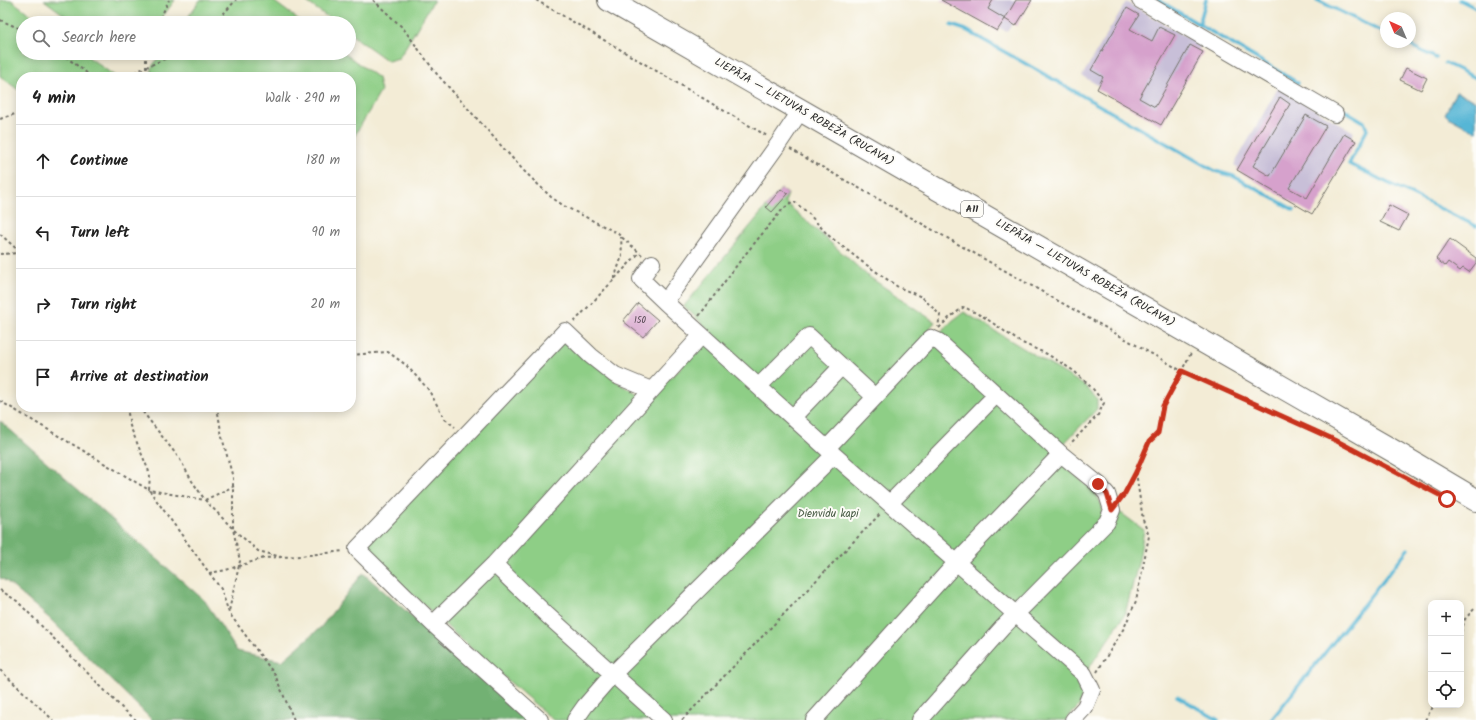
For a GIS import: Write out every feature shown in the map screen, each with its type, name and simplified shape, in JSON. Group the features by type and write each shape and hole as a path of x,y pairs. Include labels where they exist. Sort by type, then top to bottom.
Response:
{"highway":[{"name":"LIEPĀJA — LIETUVAS ROBEŽA (RUCAVA)","path":"610,0 1402,455 1476,500"}],"street":[{"path":"1140,0 1335,114"},
{"path":"665,302 801,110"},
{"path":"652,263 641,279 665,302 956,563 1084,674 1092,690 1085,707 1073,720"},
{"path":"540,720 433,624 357,550 565,331 591,356 615,374 651,390"},
{"path":"433,624 494,564 651,390 697,331"},
{"path":"759,386 809,336 875,397"},
{"path":"575,720 585,706 613,674 831,451 875,397 930,338 938,341 1061,454 1098,484 1107,494 1112,510 1107,522 1003,627 920,720"},
{"path":"794,418 842,366"},
{"path":"890,503 996,395"},
{"path":"814,720 956,563 1061,454"},
{"path":"494,564 547,615 664,720"}],"path":[{"path":"161,16 169,0"},
{"path":"221,16 236,0"},
{"path":"373,0 403,28 436,73 523,170 551,197 564,206 617,233 652,263"},
{"path":"536,0 779,143 1182,371 1335,440 1377,462"},
{"path":"0,20 16,27"},
{"path":"70,60 86,72"},
{"path":"146,60 146,72"},
{"path":"135,72 162,60"},
{"path":"0,119 16,114"},
{"path":"697,331 743,257 782,210 793,201 807,212 828,235 861,261 898,287 922,297 940,315 938,330 950,316 964,307 984,317 1020,342 1047,354 1074,371 1093,389 1104,403 1098,415 1061,454"},
{"path":"0,234 16,248"},
{"path":"614,280 622,256 621,237"},
{"path":"0,254 16,253"},
{"path":"565,331 639,253"},
{"path":"1112,510 1125,493 1149,442 1158,433 1163,406 1198,339"},
{"path":"356,355 388,352 406,365 428,389 445,420 465,435"},
{"path":"0,401 16,411"},
{"path":"18,412 149,490 205,500 234,486"},
{"path":"128,412 130,426 150,474 149,490 221,589 229,613 275,675 294,720"},
{"path":"143,412 179,458 205,500 233,529 258,551 281,558"},
{"path":"218,412 222,437 233,478 233,529 240,561 229,613"},
{"path":"1089,685 1124,628 1136,601 1149,536 1143,520 1136,472"},
{"path":"682,720 890,503"},
{"path":"209,573 226,570 264,558 281,558 357,550"},
{"path":"0,590 17,601 122,708 136,720"},
{"path":"1464,624 1466,619 1476,607"},
{"path":"0,670 54,720"},
{"path":"1425,720 1432,708"}],"shaded area":[{"path":"951,0 1025,0 1007,32"},
{"path":"1126,2 1201,45 1160,120 1082,76"},
{"path":"1278,88 1354,132 1308,210 1234,165"}],"green space":[{"path":"0,0 11,0 33,16 16,16 16,60 93,60 109,72 16,72 16,88 0,76"},
{"path":"44,0 175,0 163,16 66,16"},
{"path":"200,0 272,0 294,16 189,16"},
{"path":"304,0 434,0 399,58 388,61 356,38 356,16 326,16"},
{"path":"157,60 354,60 378,78 381,91 356,134 356,72 151,72 151,68"},
{"name":"Dienvidu kapi","path":"781,189 788,194 785,202 868,276 935,322 926,332 937,337 952,321 964,312 1085,386 1097,399 1097,409 1052,456 1095,492 1102,506 1103,520 1121,513 1144,530 1139,560 1125,614 1081,680 1084,690 1079,706 1066,720 553,720 454,633 363,548 564,338 619,383 639,395 672,377 712,333 684,306"},
{"path":"0,421 205,601 237,651 282,661 321,627 363,573 529,720 152,720 49,618 6,581 0,578"}],"water":[{"path":"1456,92 1476,101 1476,132 1445,114"}],"building":[{"path":"941,0 993,0 988,9 1005,19 997,31"},
{"path":"1016,0 1032,0 1016,26 1005,19"},
{"path":"1127,8 1139,15 1130,29 1152,41 1159,27 1175,35 1139,98 1155,107 1190,45 1203,52 1161,125 1097,89 1103,77 1091,70"},
{"path":"1406,68 1427,78 1421,90 1400,80"},
{"path":"1280,97 1290,104 1253,166 1270,176 1306,115 1326,126 1289,188 1307,198 1344,134 1356,141 1312,214 1237,170"},
{"path":"781,189 788,194 772,212 766,207"},
{"path":"1389,205 1408,215 1399,231 1380,222"},
{"path":"1450,239 1476,258 1476,263 1469,272 1463,268 1460,271 1448,262 1445,266 1436,259"},
{"path":"638,303 658,320 643,337 623,321"}],"waterway":[{"path":"1158,0 1298,83"},
{"path":"1199,25 1206,0"},
{"path":"1317,0 1380,31"},
{"path":"1460,0 1476,8"},
{"path":"951,25 966,30 1215,171 1233,176 1294,210"},
{"path":"1415,48 1436,58"},
{"path":"1445,63 1476,78"},
{"path":"1336,105 1364,122 1367,130 1349,164 1476,226"},
{"path":"1271,720 1408,549"},
{"path":"1177,696 1218,720"}],"route":[{"path":"1098,484 1107,494 1112,510 1125,493 1149,442 1158,433 1163,406 1182,371 1335,440 1447,499"}]}
